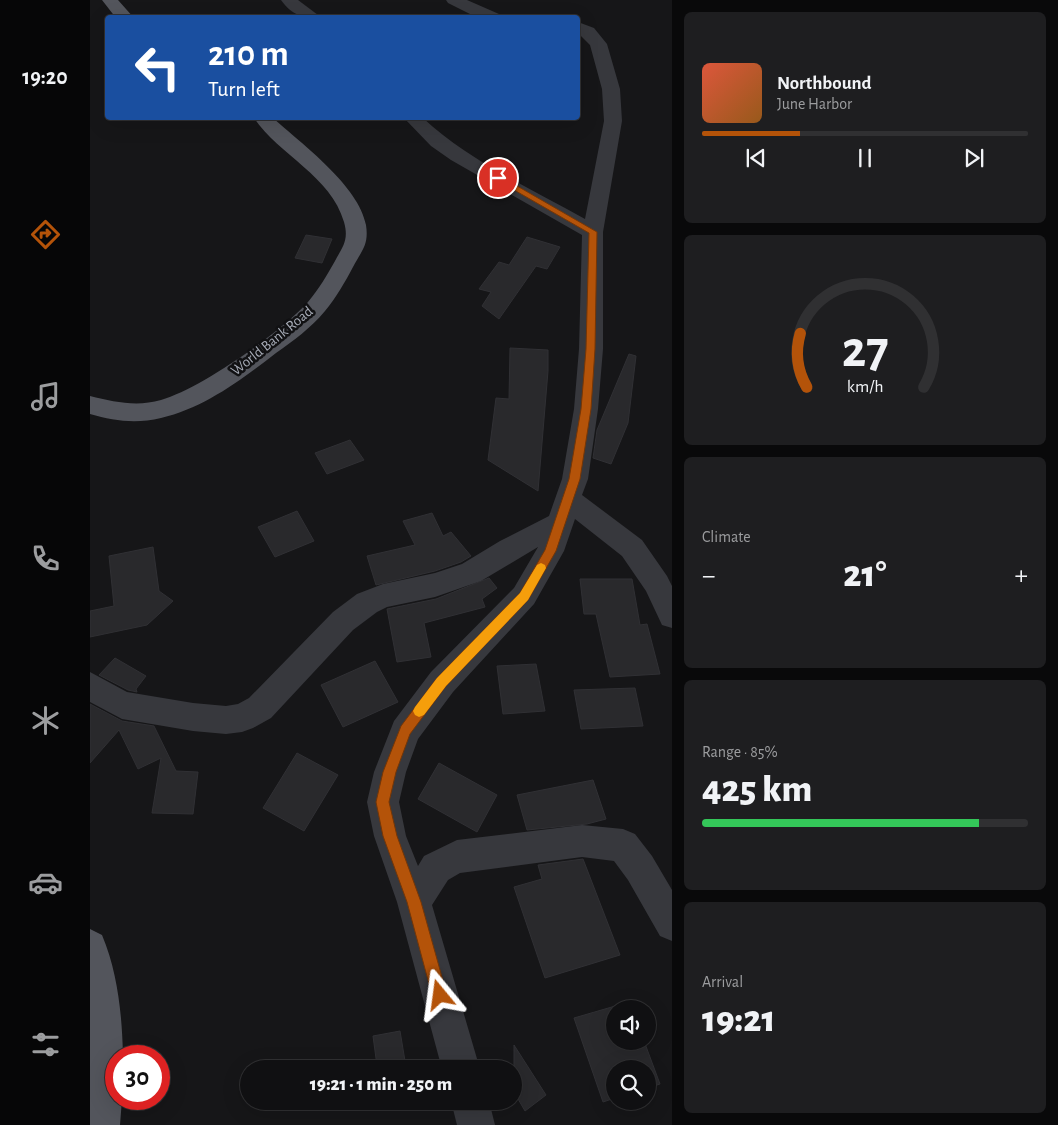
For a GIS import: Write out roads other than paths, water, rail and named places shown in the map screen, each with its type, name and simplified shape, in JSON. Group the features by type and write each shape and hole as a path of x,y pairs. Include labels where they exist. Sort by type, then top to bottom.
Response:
{"main road":[{"path":"110,0 123,15"},
{"name":"World Bank Road","path":"90,405 104,410 130,414 157,411 191,400 219,383 288,332 321,302 338,276 347,255 356,242 355,223 341,192 265,120"},
{"path":"90,947 96,966 102,1007 104,1074 101,1125"}],"street":[{"path":"289,0 293,5 309,15"},
{"path":"454,0 486,15"},
{"path":"458,1060 414,902 390,836 383,802 390,772 405,730 442,682 524,596 550,551 575,479 586,409 591,349 593,232 613,121 610,89 598,44 588,32 580,28"},
{"path":"415,120 438,142 458,156 593,232"},
{"path":"564,511 632,548 657,584 672,616"},
{"path":"90,686 122,705 193,717 226,720 242,718 260,708 343,621 368,603 382,596 435,585 471,573 564,511"},
{"path":"414,902 436,868 457,857 582,841 623,846 640,868 672,924"},
{"path":"472,1110 476,1125"}]}
